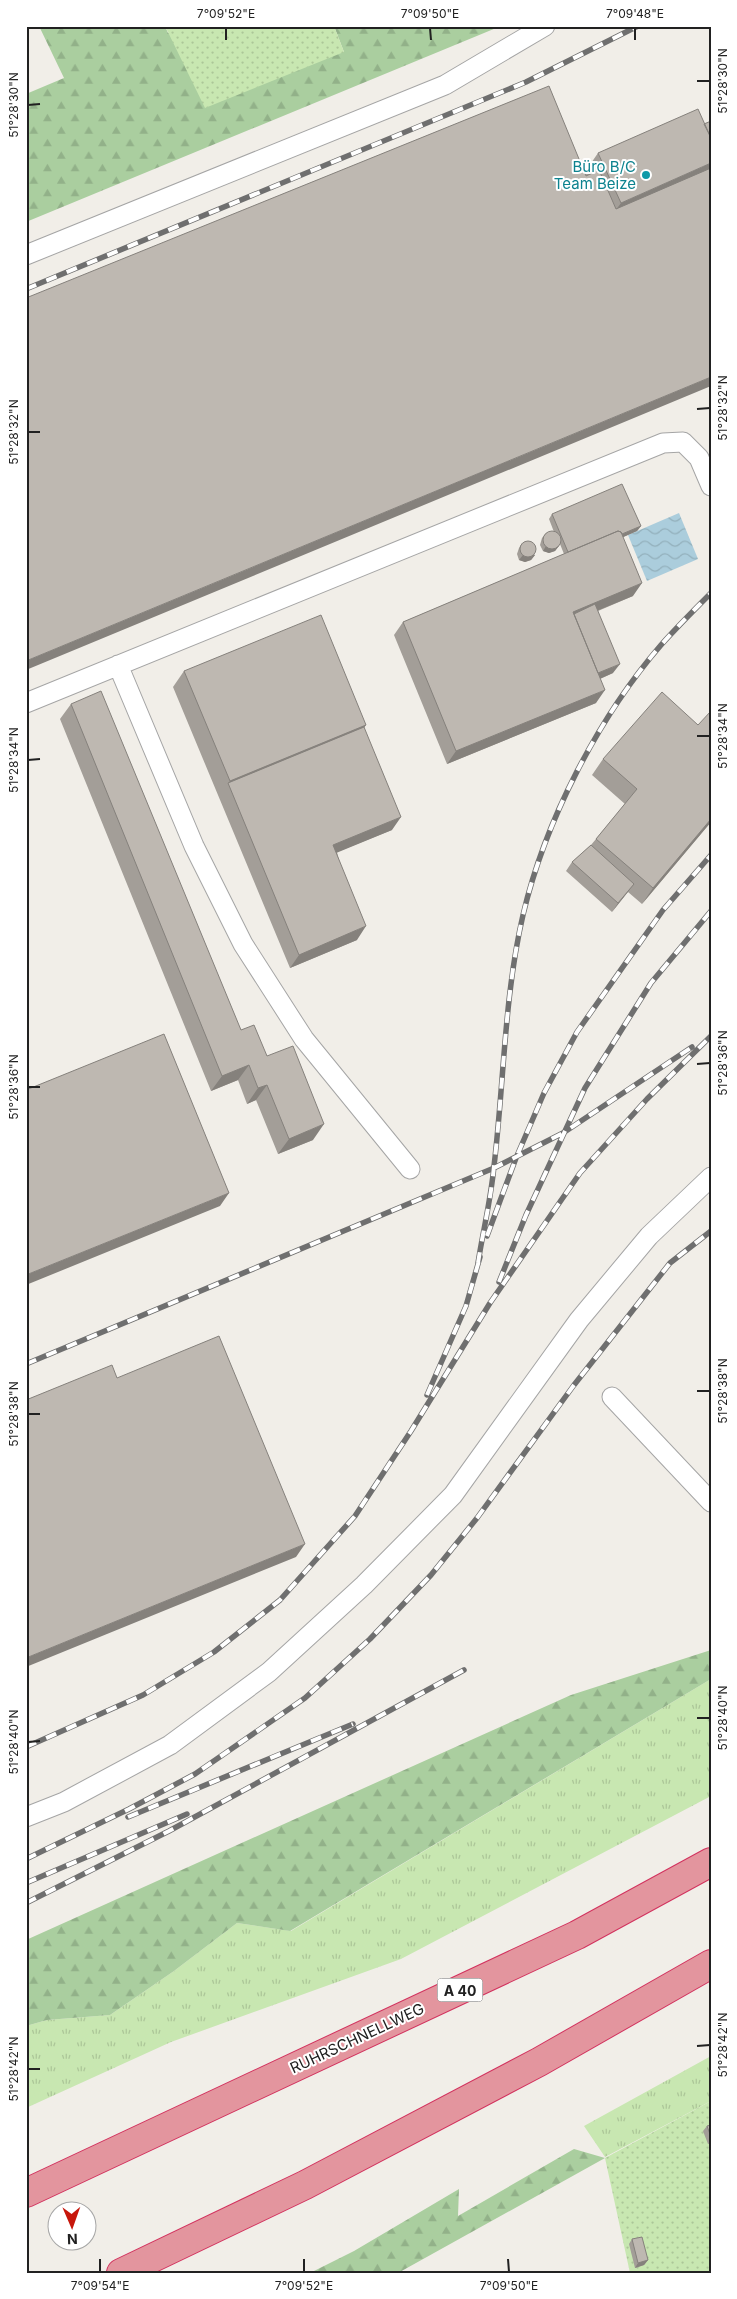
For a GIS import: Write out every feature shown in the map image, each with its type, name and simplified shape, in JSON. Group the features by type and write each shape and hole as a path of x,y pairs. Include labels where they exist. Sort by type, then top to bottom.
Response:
{"highway":[{"name":"RUHRSCHNELLWEG","path":"26,2193 577,1935 711,1862"},
{"path":"121,2273 314,2180 539,2062 711,1964"}],"lane":[{"path":"26,255 445,85 545,26"},
{"path":"26,703 663,443 683,442 699,458 711,486"},
{"path":"118,665 194,846 243,944 304,1039 410,1169"},
{"path":"26,1817 64,1802 170,1744 269,1672 364,1585 453,1495 579,1320 649,1236 711,1177"},
{"path":"612,1397 711,1502"}],"green space":[{"path":"39,26 165,26 168,33 344,52 334,26 501,26 26,222 26,94 64,78"},
{"path":"165,26 334,26 344,52 205,108"},
{"path":"711,1650 711,1679 290,1931 237,1923 174,1971 110,2015 47,2020 26,2026 26,1940 571,1695"},
{"path":"711,1679 711,1796 401,1959 171,2042 26,2108 26,2026 47,2020 110,2015 174,1971 237,1923 291,1931"},
{"path":"711,2056 711,2101 605,2157 584,2126"},
{"path":"711,2101 711,2273 630,2273 605,2158"},
{"path":"574,2149 605,2158 398,2273 310,2273 354,2251 459,2189 458,2216"}],"water":[{"path":"679,513 698,559 647,581 628,535"}],"building":[{"path":"549,86 586,176 599,170 616,209 711,168 711,377 26,661 26,298"},
{"name":"Büro B/C Team Beize","path":"698,109 711,138 711,163 621,203 598,153"},
{"path":"711,121 711,138 704,124"},
{"path":"622,484 641,526 622,534 618,531 568,552 552,514"},
{"path":"552,531 558,534 561,540 558,546 552,549 546,546 543,540 546,534"},
{"path":"618,531 621,532 642,583 573,612 605,690 456,751 403,622"},
{"path":"528,541 534,543 536,549 534,555 528,557 522,555 520,549 522,543"},
{"path":"595,604 620,664 598,673 574,614"},
{"path":"321,615 366,725 230,781 184,671"},
{"path":"101,691 241,1030 254,1025 267,1056 293,1046 324,1124 289,1139 267,1085 258,1088 249,1065 222,1076 71,704"},
{"path":"662,692 698,725 711,711 711,819 653,888 596,839 637,789 603,759"},
{"path":"364,727 401,817 333,845 366,926 299,955 228,783"},
{"path":"591,845 634,884 618,903 572,862"},
{"path":"164,1034 229,1193 26,1275 26,1090"},
{"path":"219,1336 305,1544 26,1658 26,1400 112,1365 117,1378"},
{"path":"711,2125 711,2137 707,2126"},
{"path":"642,2237 648,2260 638,2263 632,2239"}],"railway":[{"path":"26,289 526,82 638,26"},
{"path":"478,1263 493,1178 512,977 523,915 545,843 577,772 595,738 616,705 661,645 711,593"},
{"path":"487,1236 516,1158 544,1093 577,1032 663,910 711,855"},
{"path":"499,1282 526,1215 585,1088 651,983 711,911"},
{"path":"26,1747 143,1695 214,1652 280,1600 355,1516 411,1431 490,1303 580,1173 647,1099 711,1036"},
{"path":"26,1364 494,1168 563,1133 692,1047"},
{"path":"26,1859 129,1809 195,1774 305,1698 370,1639 431,1575 477,1518 574,1385 670,1263 711,1231"},
{"path":"427,1395 466,1306 480,1257"},
{"path":"26,1903 169,1831 464,1670"},
{"path":"128,1817 353,1724"},
{"path":"26,1883 187,1814"}],"place":[{"name":"Büro B/C Team Beize","path":"646,175"}]}
